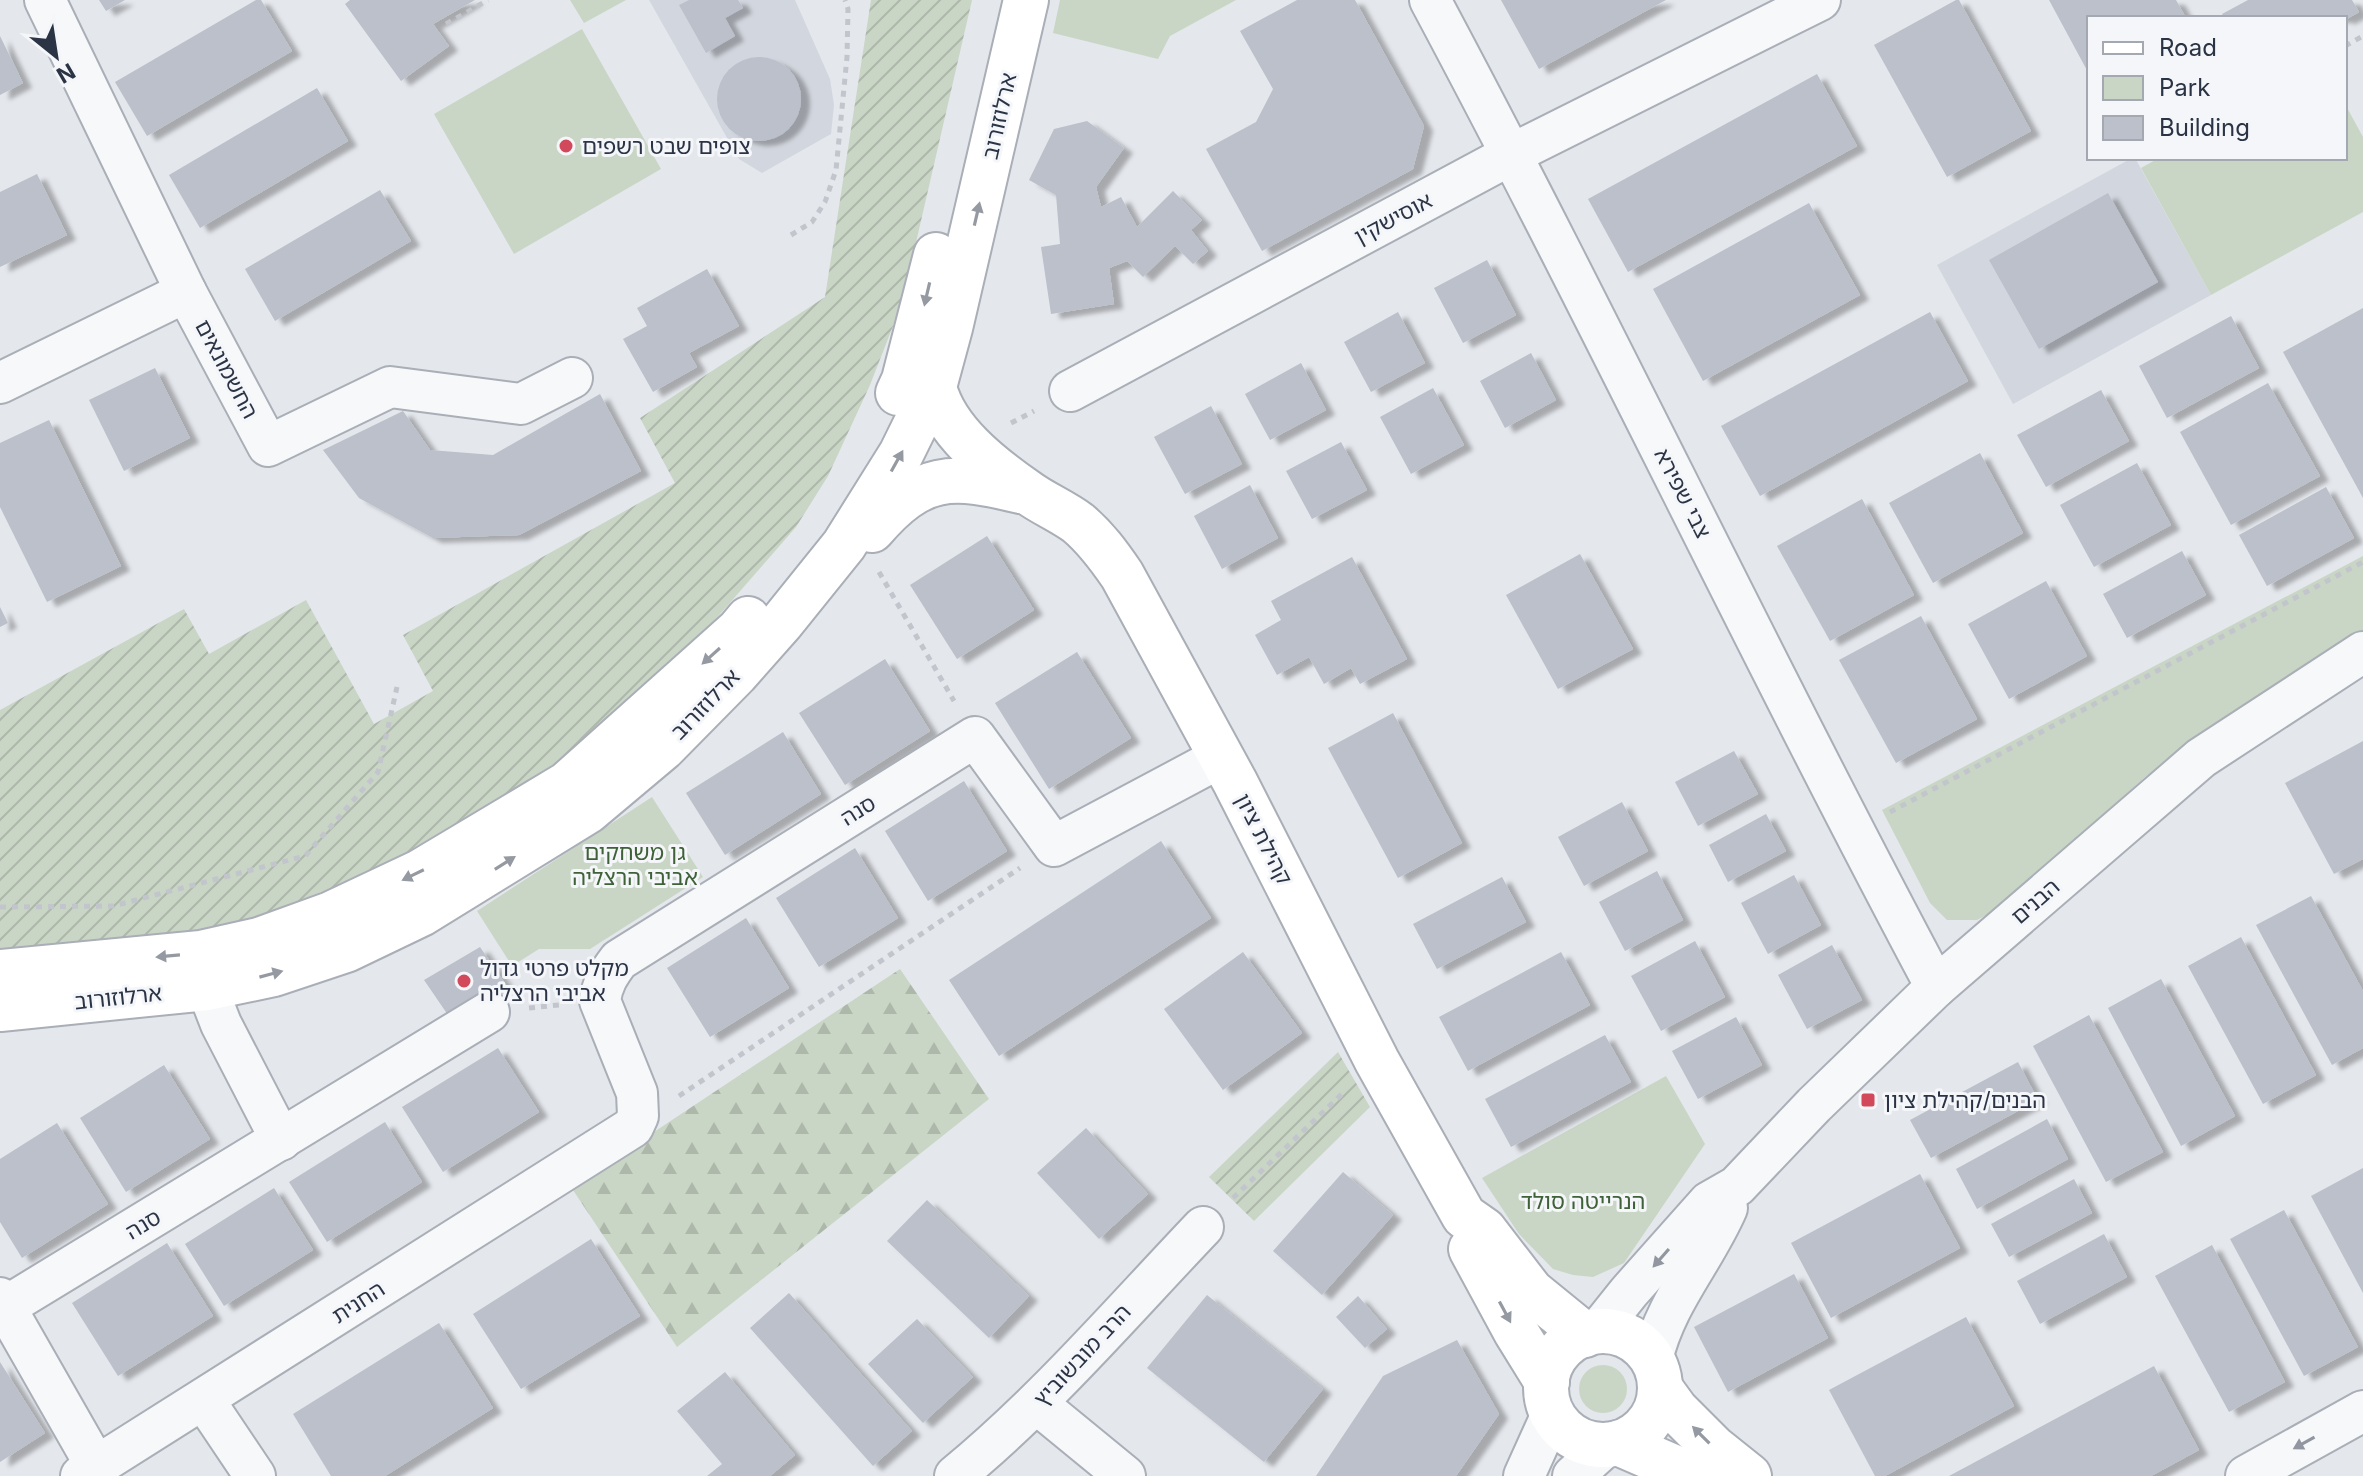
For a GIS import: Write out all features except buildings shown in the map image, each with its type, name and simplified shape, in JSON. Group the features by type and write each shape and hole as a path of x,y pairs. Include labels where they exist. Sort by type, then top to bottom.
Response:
{"main road":[{"name":"ארלוזורוב","path":"0,972 201,953 259,940 331,914 420,872 567,784 738,631 816,535 862,466 904,380 997,0"},
{"name":"ארלוזורוב","path":"0,1009 207,988 274,974 346,950 421,914 588,811 663,748 736,674 844,545 901,454 934,387 1026,0"},
{"name":"קהילת ציון","path":"934,387 943,413 971,445 1027,492 1077,522 1101,545 1122,575 1221,757 1377,1061 1464,1216 1484,1230 1531,1291 1591,1333"},
{"name":"קהילת ציון","path":"782,622 884,516 923,486 947,480 978,480 1027,492"},
{"name":"קהילת ציון","path":"1464,1216 1464,1237 1549,1398"},
{"path":"1656,1374 1653,1417 1632,1437 1613,1444 1590,1444 1575,1438 1562,1428 1549,1398 1551,1366 1559,1352 1571,1341 1591,1333 1614,1332 1642,1347 1676,1410 1749,1476"},
{"path":"1613,1444 1694,1476"}],"street":[{"name":"החשמונאים","path":"45,0 186,292 268,446 390,387 521,404 572,378"},
{"name":"צבי שפירא","path":"1430,0 1512,154 1853,832 1936,987"},
{"name":"אוסישקין","path":"1070,391 1512,154 1820,0"},
{"path":"0,383 186,292"},
{"name":"הבנים","path":"1591,1333 1709,1202 1737,1186 1814,1105 1936,987 2201,758 2363,652"},
{"path":"975,737 1054,846 1221,757"},
{"name":"סנה","path":"600,1001 601,989 619,960 975,737"},
{"path":"207,988 221,1024 281,1140"},
{"path":"600,1001 637,1093 638,1116 633,1127"},
{"name":"סנה","path":"89,1471 3,1303 281,1140 489,1012"},
{"name":"החנית","path":"89,1471 633,1127"},
{"name":"הבנים","path":"1656,1374 1657,1336 1666,1315 1725,1214 1737,1186"},
{"name":"הרב מובשוביץ","path":"955,1476 999,1440 1036,1403 1203,1227"},
{"path":"1524,1476 1549,1398"},
{"path":"204,1400 255,1476"},
{"path":"1036,1403 1125,1476"},
{"path":"2246,1476 2363,1411"},
{"path":"1573,1476 1613,1444"}],"path":[{"path":"446,24 488,0"},
{"path":"791,235 812,222 825,202 836,170 847,57 848,9 845,0"},
{"path":"971,445 1070,391"},
{"path":"861,543 975,737"},
{"path":"1853,832 2363,562"},
{"path":"0,907 113,906 305,856 378,772 397,687"},
{"path":"633,1127 1054,846"},
{"path":"489,1012 600,1001"},
{"path":"1203,1227 1377,1061"}],"shaded area":[{"path":"649,0 795,0 830,79 834,105 831,134 762,173 739,159"},
{"path":"2128,160 2136,160 2211,295 2013,404 1937,265"}],"green space":[{"path":"570,0 626,0 584,23"},
{"path":"871,0 972,0 902,303 870,385 828,476 796,527 693,645 561,777 311,905 181,938 0,958 0,710 184,609 209,654 306,600 374,724 433,691 403,635 675,483 640,418 825,297"},
{"path":"1060,0 1236,0 1170,36 1158,59 1053,33"},
{"path":"582,29 661,169 514,254 434,114"},
{"path":"2347,108 2363,137 2363,212 2211,295 2141,168 2155,160 2347,160"},
{"path":"2363,556 2363,634 2145,777 2000,908 1977,920 1947,920 1930,903 1882,810"},
{"name":"גן משחקים אביבי הרצליה","path":"652,797 703,877 590,949 539,949 512,966 477,911"},
{"path":"900,969 989,1099 677,1347 571,1187"},
{"path":"1338,1052 1370,1107 1254,1221 1209,1177"},
{"name":"הנרייטה סולד","path":"1666,1076 1705,1144 1624,1263 1593,1277 1553,1269 1519,1234 1482,1178"},
{"path":"1603,1365 1620,1372 1627,1389 1620,1406 1603,1413 1586,1406 1579,1389 1586,1372"}],"place":[{"name":"צופים שבט רשפים","path":"566,146"},
{"name":"מקלט פרטי גדול אביבי הרצליה","path":"464,981"},
{"name":"הבנים/קהילת ציון","path":"1868,1100"}]}
